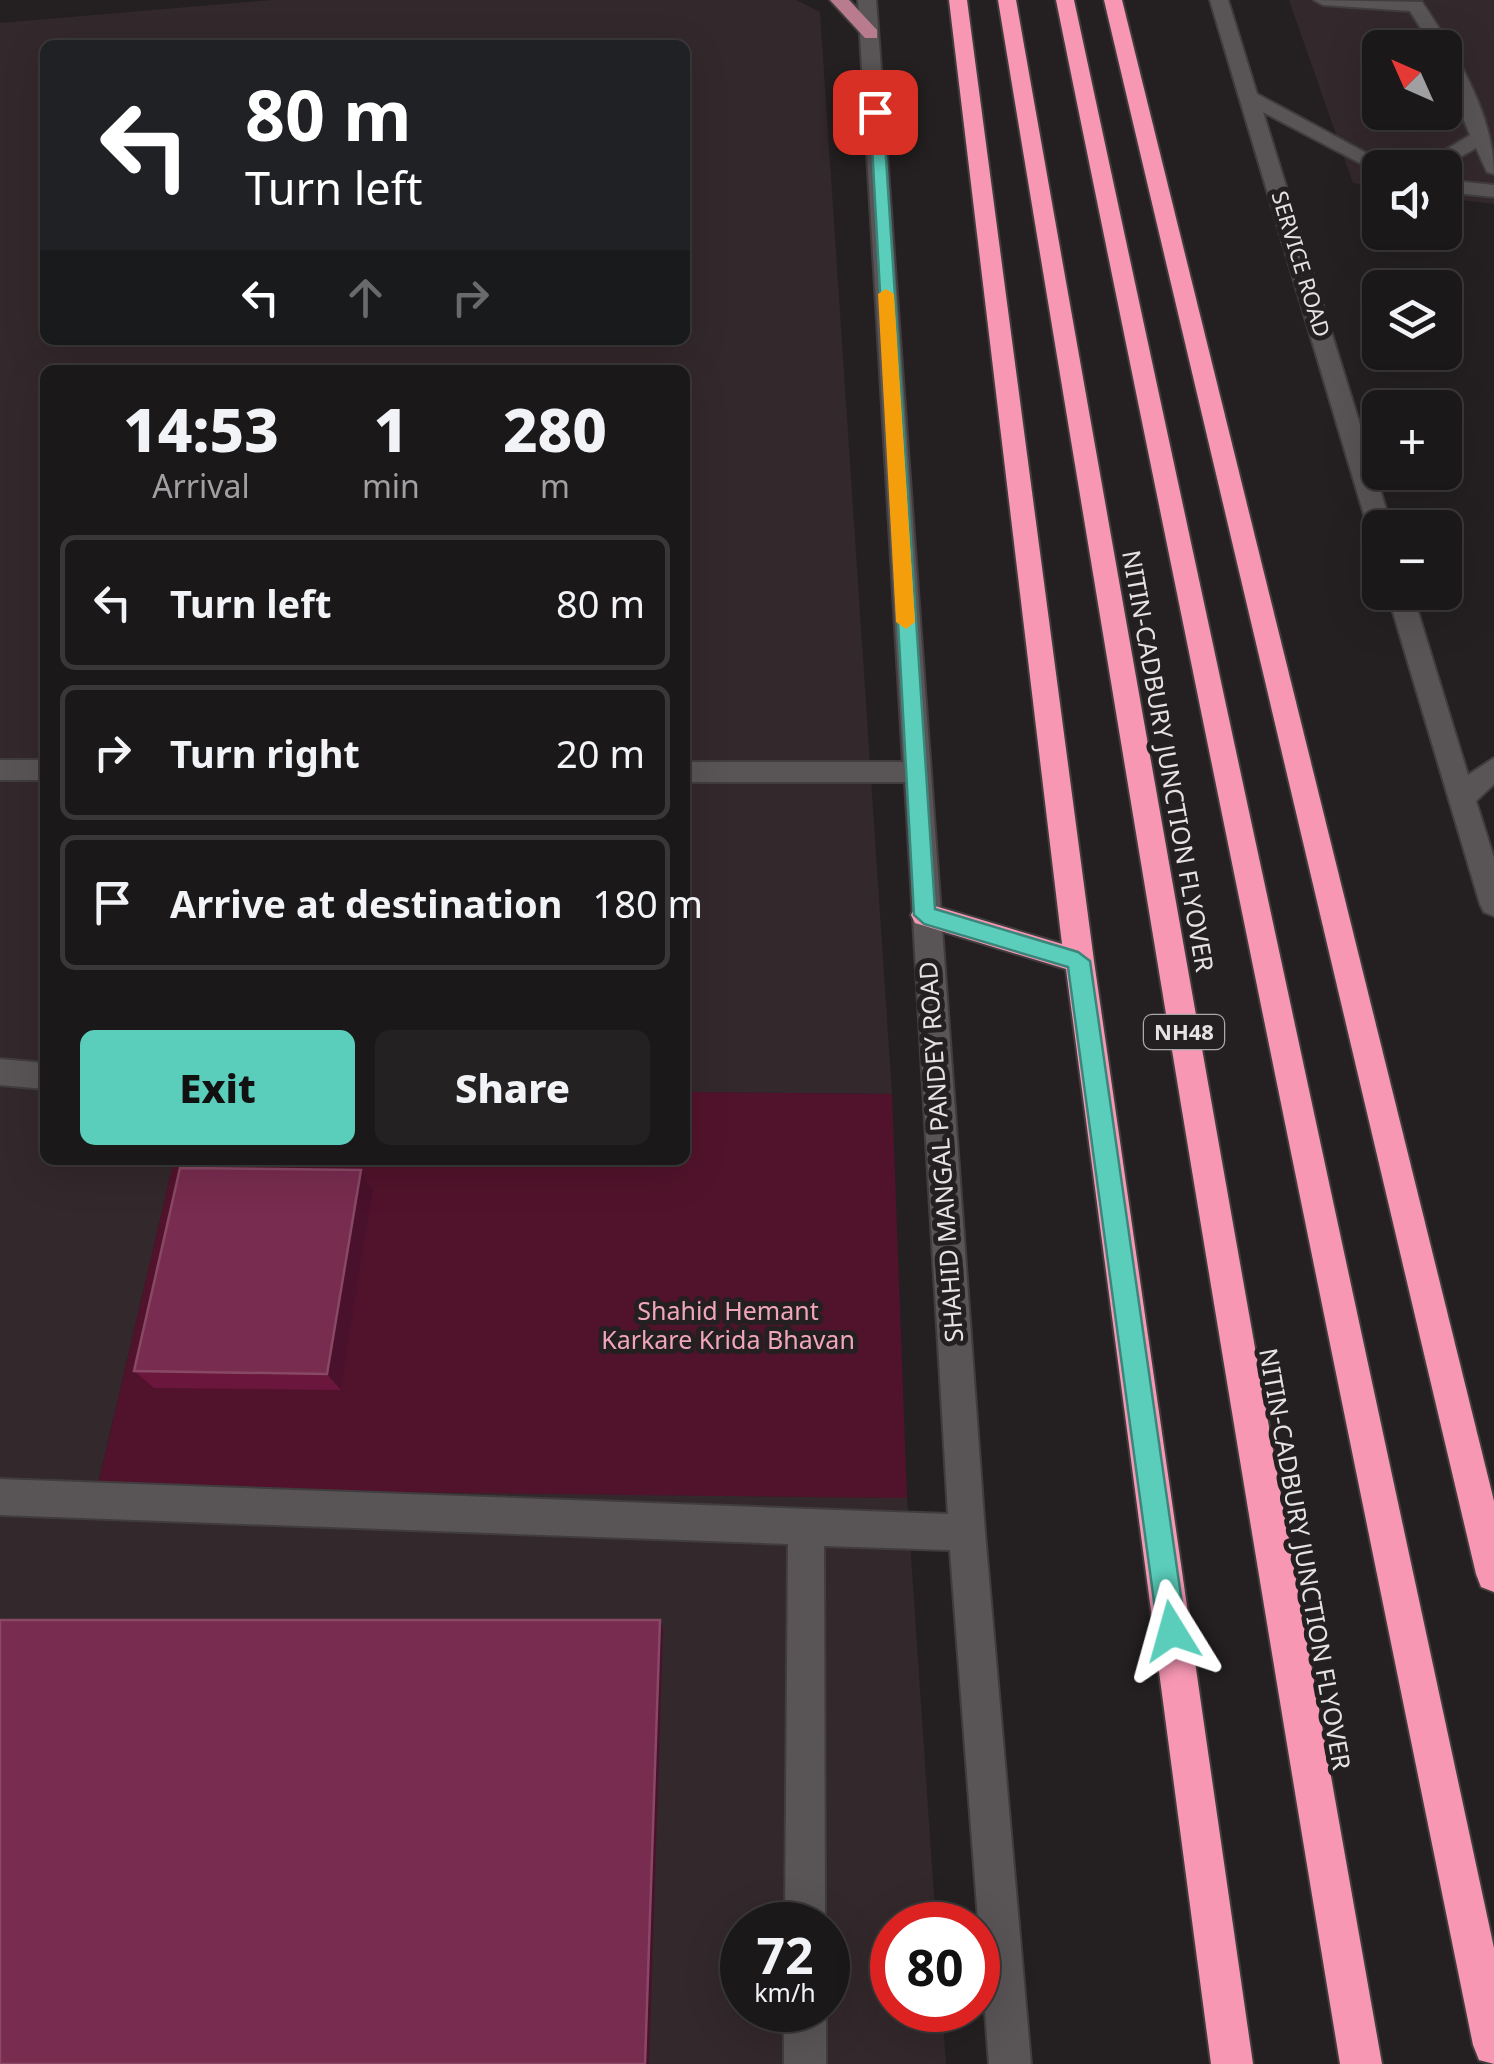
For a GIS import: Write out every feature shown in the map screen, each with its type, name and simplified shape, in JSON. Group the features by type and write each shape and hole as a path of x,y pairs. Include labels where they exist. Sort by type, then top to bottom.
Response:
{"highway":[{"path":"958,0 1078,961 1232,2064"},
{"name":"NITIN-CADBURY JUNCTION FLYOVER","path":"1007,0 1361,2064"},
{"name":"NITIN-CADBURY JUNCTION FLYOVER","path":"1065,0 1494,2045"},
{"path":"1114,0 1494,1574"},
{"path":"924,915 1078,961"}],"main road":[{"path":"839,0 870,34"}],"street":[{"name":"SHAHID MANGAL PANDEY ROAD","path":"867,0 924,915 967,1534 1010,2064"},
{"name":"SERVICE ROAD","path":"1219,0 1375,510"},
{"path":"1323,0 1422,3 1435,30"},
{"path":"1462,92 1494,168"},
{"path":"1251,98 1362,156"},
{"path":"1458,150 1481,137"},
{"path":"1462,188 1494,191"},
{"path":"1404,610 1494,904"},
{"path":"1461,798 1494,768"},
{"path":"0,770 40,770"},
{"path":"690,772 915,772"},
{"path":"0,1072 40,1076"},
{"path":"0,1497 967,1534"},
{"path":"805,1902 806,1528"},
{"path":"805,2032 805,2064"}],"shaded area":[{"path":"272,0 796,0 820,12 892,1094 690,1092 690,365 40,365 40,1165 173,1165 97,1488 907,1498 934,1902 870,1902 870,2032 944,2032 946,2064 0,2064 0,23"},
{"path":"1289,0 1494,0 1494,204 1462,200 1462,150 1362,150 1362,184 1353,183"}],"green space":[{"name":"Shahid Hemant Karkare Krida Bhavan","path":"690,1092 892,1094 907,1498 97,1489 173,1165 690,1165"}],"building":[{"path":"180,1168 361,1170 327,1374 134,1371"},
{"path":"0,1620 660,1620 645,2064 0,2064"}],"slow traffic":[{"path":"886,294 906,622"}],"route":[{"path":"875,112 924,915 1078,961 1172,1631"}]}
